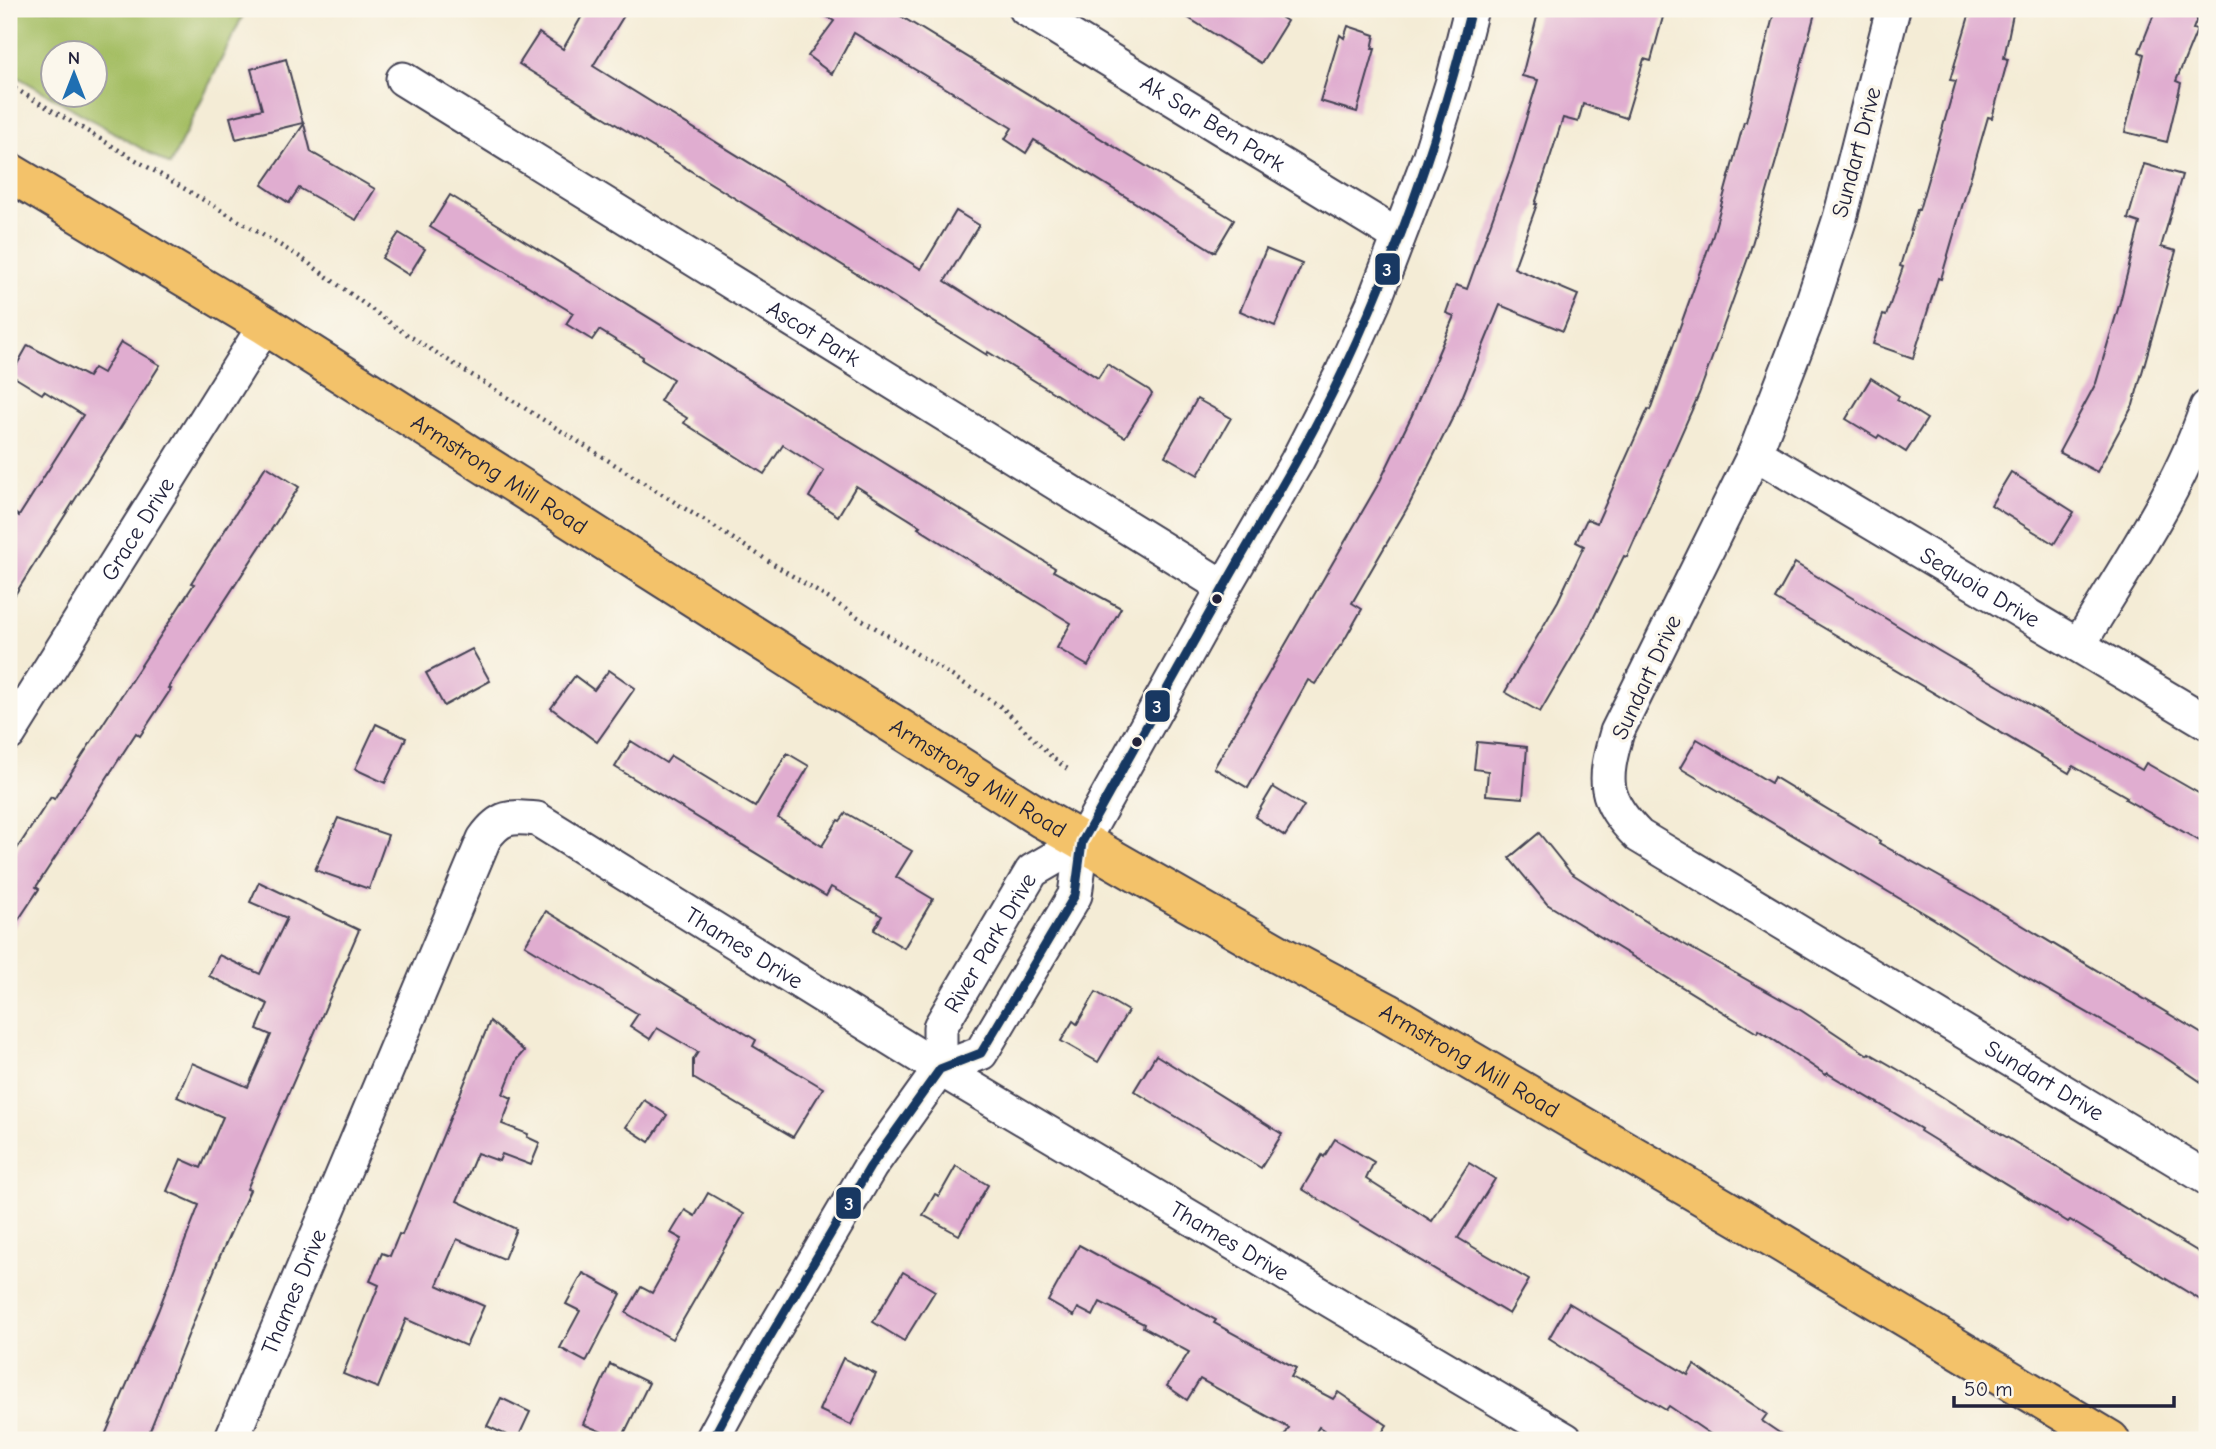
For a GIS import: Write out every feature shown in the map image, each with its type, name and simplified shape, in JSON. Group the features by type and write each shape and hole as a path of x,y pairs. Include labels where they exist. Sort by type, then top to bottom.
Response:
{"main road":[{"name":"Armstrong Mill Road","path":"9,172 265,325 1041,818 1280,956 1435,1040 1742,1219 2110,1440"}],"street":[{"name":"Ak Sar Ben Park","path":"1027,9 1398,236"},
{"name":"River Park Drive","path":"1082,842 1032,871 940,1027 940,1069 981,1053 1075,895 1082,842 1297,461 1335,387 1373,304 1429,158 1453,81 1471,9"},
{"name":"Sundart Drive","path":"1893,9 1840,218 1806,322 1755,453 1617,732 1610,755 1608,778 1611,800 1619,816 1639,836 2207,1178"},
{"name":"Ascot Park","path":"403,79 1224,587"},
{"name":"Grace Drive","path":"9,734 265,325"},
{"path":"2080,645 2178,477 2199,433 2207,407"},
{"name":"Sequoia Drive","path":"1755,453 2207,722"},
{"name":"Thames Drive","path":"231,1440 484,839 493,826 506,818 520,817 537,819 940,1069 1566,1440"},
{"path":"712,1440 744,1379 870,1167 940,1069"}],"path":[{"path":"9,85 300,257 400,330 1000,706 1056,761 1071,771"}],"green space":[{"path":"9,9 246,9 170,165 71,108 108,108 108,38 38,38 38,89 9,72"}],"building":[{"path":"586,9 628,9 593,66 921,269 956,211 979,225 945,281 1098,378 1107,364 1149,390 1152,394 1125,437 988,352 987,355 519,64 539,33 563,49"},
{"path":"814,9 889,9 1234,220 1215,252 1034,140 1026,153 1005,139 1012,128 854,33 832,74 808,56 834,21"},
{"path":"1174,9 1268,9 1287,21 1261,63"},
{"path":"1539,9 1631,9 1663,17 1651,61 1644,59 1626,118 1583,104 1578,122 1563,118 1514,268 1578,295 1563,331 1500,305 1459,405 1409,505 1352,603 1362,609 1315,684 1308,680 1248,788 1214,768 1380,481 1412,415 1454,316 1446,313 1456,285 1467,289 1513,161 1538,80 1522,76"},
{"path":"1775,9 1816,9 1748,258 1699,394 1627,557 1624,556 1586,633 1540,712 1505,692 1558,601 1584,546 1576,542 1587,519 1597,523 1648,409 1650,410 1713,235"},
{"path":"1971,9 2014,9 2004,58 2008,59 1992,118 1988,117 1941,279 1938,278 1913,358 1873,344 1903,267 1900,266 1956,81 1950,80"},
{"path":"2156,9 2201,9 2193,29 2197,30 2176,81 2181,83 2167,142 2125,132 2144,54 2139,52"},
{"path":"1348,26 1375,35 1372,49 1375,49 1357,112 1320,101 1340,35 1344,38"},
{"path":"286,59 303,123 236,139 230,117 262,109 251,69"},
{"path":"304,124 311,152 375,189 356,220 299,188 289,203 262,185"},
{"path":"2144,164 2182,175 2161,247 2176,251 2133,405 2097,472 2059,452 2096,383 2120,302 2140,223 2128,219"},
{"path":"450,195 1055,568 1053,571 1121,608 1088,666 1057,648 1071,623 918,528 920,526 856,486 838,516 809,497 824,471 783,445 764,474 684,423 687,418 660,401 673,379 599,330 592,340 566,324 573,313 430,227"},
{"path":"399,233 425,249 409,275 382,258"},
{"path":"1266,249 1302,264 1275,326 1240,311"},
{"path":"121,342 160,365 9,604 9,509 19,516 83,415 11,375 28,345 88,377 94,368 103,373"},
{"path":"1871,378 1899,396 1897,400 1927,419 1906,452 1846,419"},
{"path":"1197,399 1231,418 1198,475 1165,456"},
{"path":"266,466 299,487 168,688 171,689 140,736 136,733 36,887 39,889 9,934 9,861 51,797 54,799 194,584 191,583"},
{"path":"2011,472 2074,512 2054,544 1991,505"},
{"path":"1795,563 2142,770 2146,763 2207,798 2207,845 2073,766 2069,773 1775,599"},
{"path":"472,649 490,681 444,706 426,673"},
{"path":"609,670 635,688 597,742 551,708 575,676 594,690"},
{"path":"376,724 406,738 385,783 355,769"},
{"path":"1697,739 1771,783 1774,777 1880,841 1879,843 1974,896 2207,1037 2207,1086 2163,1056 2020,974 1934,919 1680,768"},
{"path":"631,741 666,763 671,756 755,807 787,753 809,766 778,818 822,846 838,820 846,813 912,851 896,877 933,899 904,948 874,930 882,916 831,887 826,896 615,767"},
{"path":"1477,742 1527,747 1523,798 1486,795 1488,771 1474,769"},
{"path":"1273,787 1304,806 1285,836 1255,817"},
{"path":"338,818 388,835 369,889 315,870"},
{"path":"1539,833 1571,873 1661,931 1802,1011 1868,1055 1869,1053 1916,1080 2207,1257 2207,1304 2070,1220 2068,1222 1920,1131 1921,1129 1827,1073 1826,1075 1759,1030 1757,1033 1547,904 1509,858"},
{"path":"259,882 359,930 247,1189 250,1190 220,1256 146,1440 103,1440 158,1311 199,1205 167,1191 181,1159 201,1168 223,1117 177,1097 192,1063 248,1087 271,1035 257,1029 268,1004 209,976 219,955 260,974 287,918 250,902"},
{"path":"546,911 756,1040 753,1046 823,1088 793,1137 693,1078 693,1060 698,1052 657,1028 650,1039 630,1026 638,1014 525,945"},
{"path":"1096,992 1128,1011 1098,1062 1061,1041 1073,1021 1077,1024"},
{"path":"490,1021 524,1051 517,1059 503,1094 512,1098 502,1124 528,1134 527,1137 540,1143 531,1165 502,1154 499,1161 477,1153 457,1201 516,1229 504,1259 457,1239 437,1285 484,1306 466,1346 406,1319 378,1388 343,1374 379,1285 370,1281 382,1253 390,1256 399,1234 402,1235"},
{"path":"1156,1055 1282,1134 1261,1168 1134,1091"},
{"path":"644,1100 667,1115 649,1142 626,1127"},
{"path":"1335,1139 1374,1162 1366,1179 1432,1221 1469,1163 1495,1179 1458,1238 1529,1280 1509,1314 1302,1189"},
{"path":"956,1166 988,1185 959,1235 923,1215 935,1194 939,1196"},
{"path":"708,1193 744,1214 672,1339 626,1313 641,1287 652,1293 682,1239 671,1233 685,1210 695,1216"},
{"path":"1079,1245 1216,1320 1214,1323 1296,1368 1291,1377 1333,1399 1338,1392 1387,1425 1377,1440 1338,1440 1319,1427 1311,1440 1282,1440 1289,1428 1200,1379 1187,1400 1167,1386 1189,1352 1143,1327 1144,1324 1100,1302 1093,1316 1078,1308 1074,1316 1048,1301"},
{"path":"903,1272 935,1291 904,1341 873,1322"},
{"path":"583,1273 621,1294 586,1362 560,1348 580,1311 566,1304"},
{"path":"1569,1303 1688,1375 1694,1365 1767,1414 1762,1421 1790,1440 1719,1440 1669,1406 1666,1410 1605,1374 1549,1338"},
{"path":"843,1358 876,1374 851,1425 819,1410"},
{"path":"610,1364 649,1383 621,1440 583,1424"},
{"path":"501,1398 530,1412 517,1440 487,1426"}],"transit line":[{"name":"3","path":"712,1440 870,1167 940,1069 981,1053 1075,895 1082,842 1300,455 1329,401 1362,329 1416,194 1446,102 1471,9"}]}
